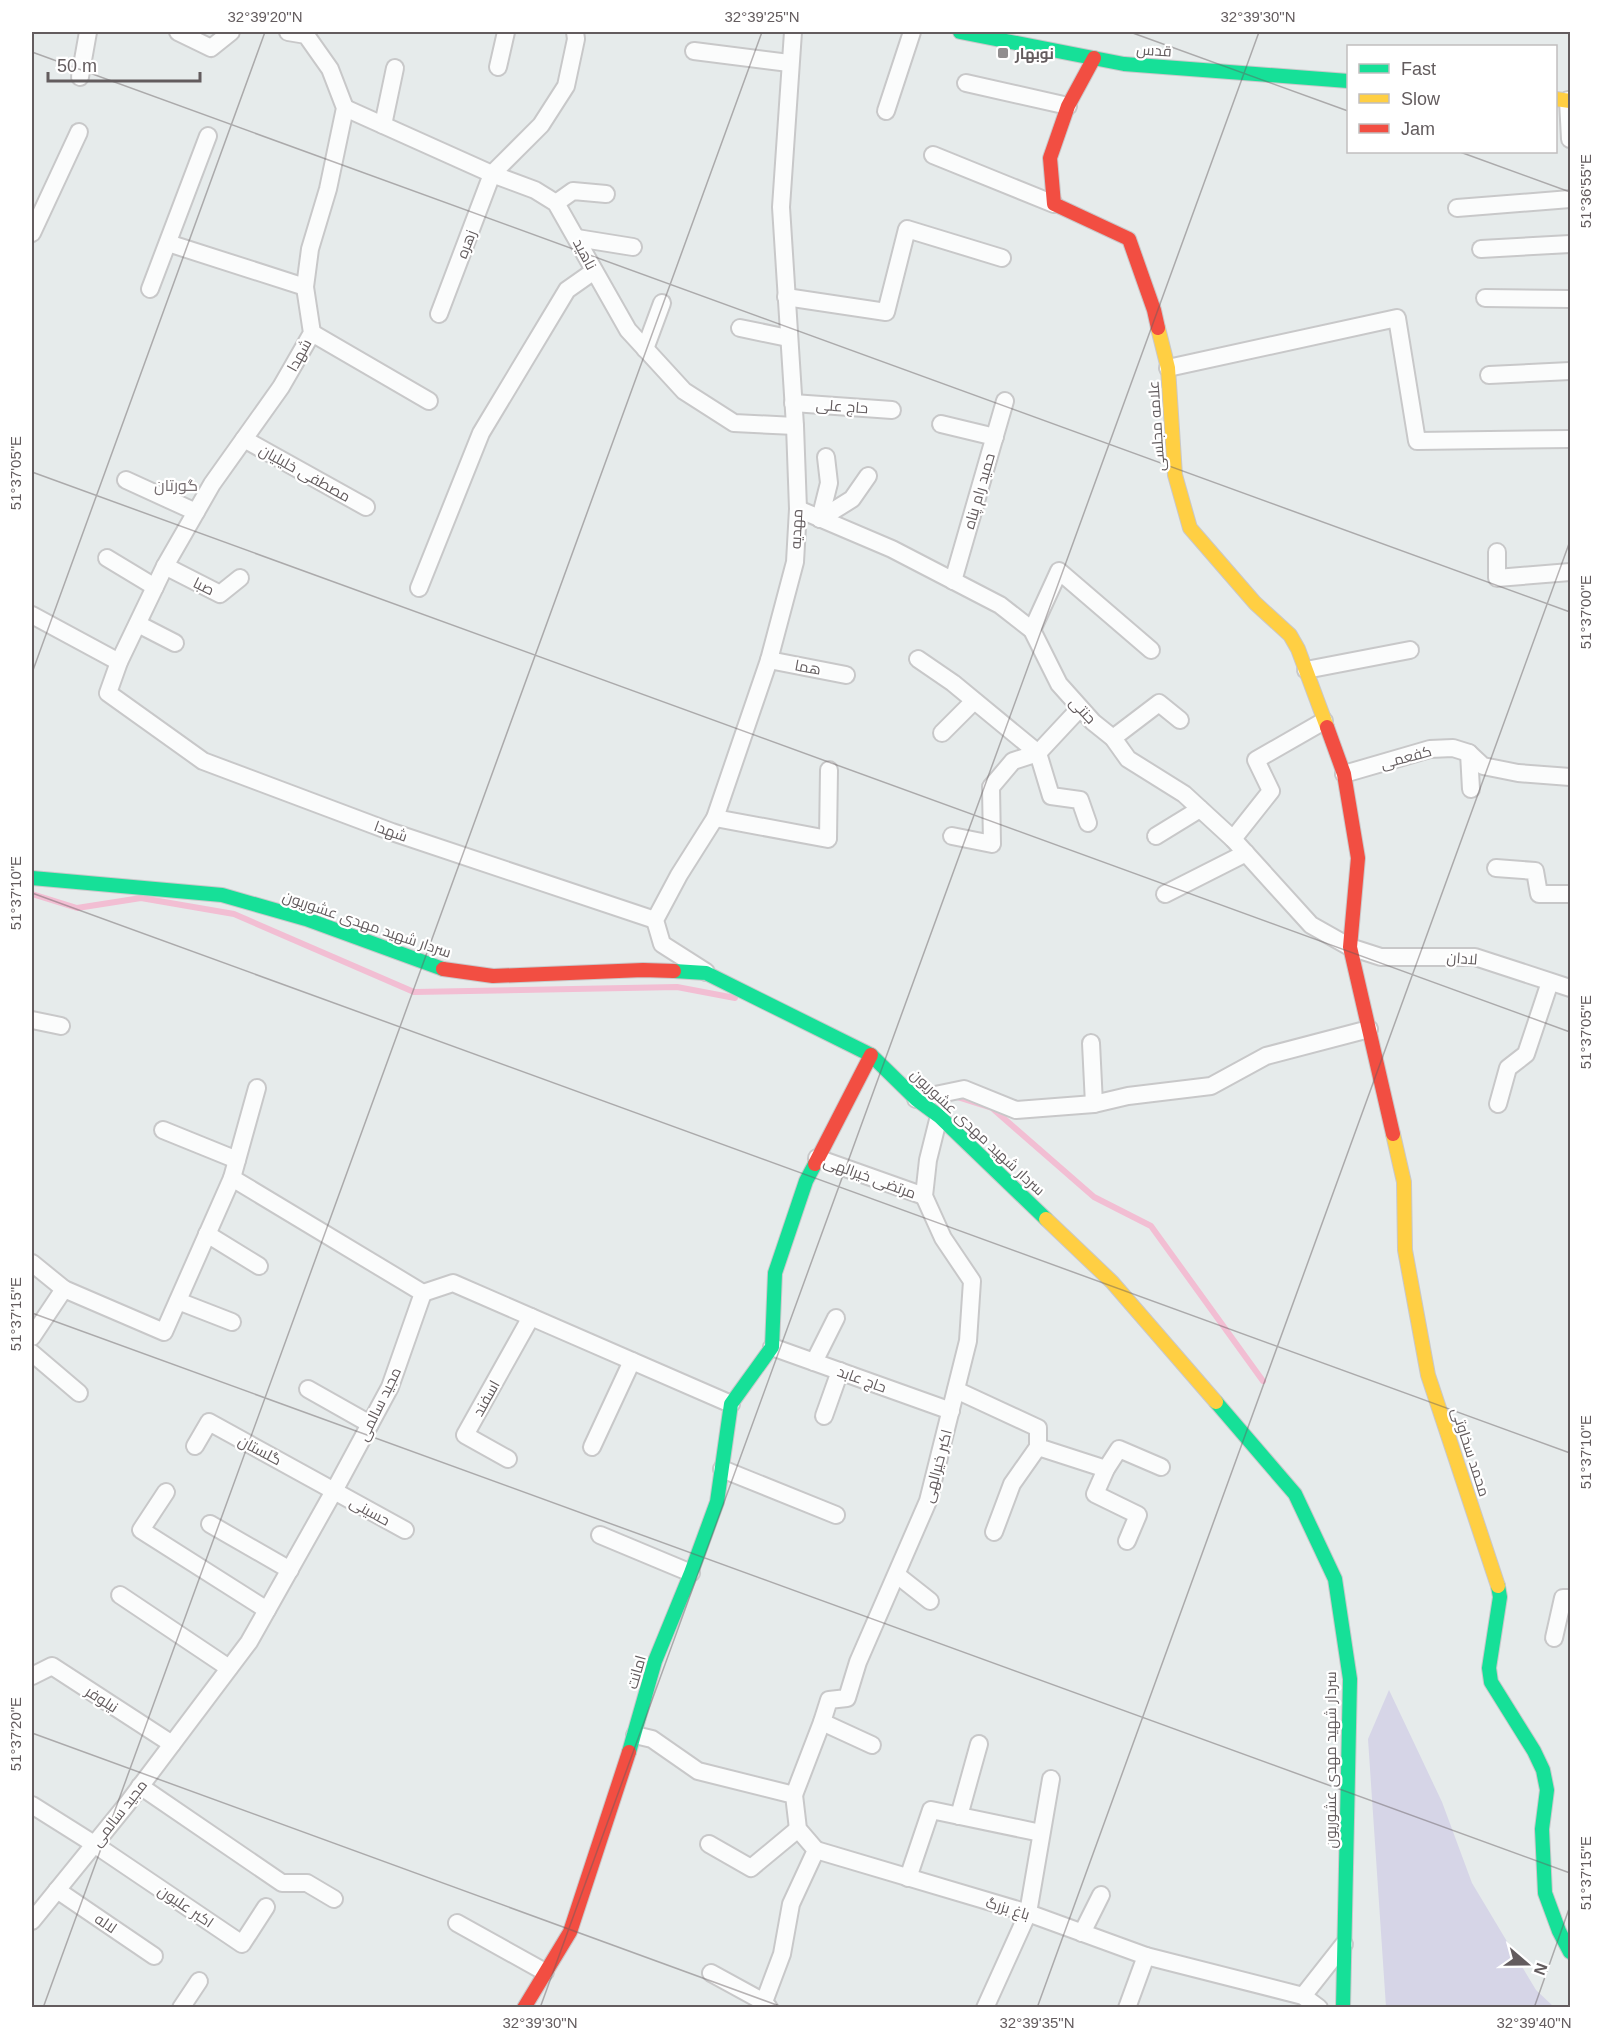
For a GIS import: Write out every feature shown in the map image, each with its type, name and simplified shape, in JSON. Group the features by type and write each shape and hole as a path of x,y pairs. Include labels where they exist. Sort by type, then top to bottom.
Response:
{"street":[{"path":"80,77 88,32"},
{"path":"178,32 211,48 231,32"},
{"path":"288,32 306,35 330,69 345,108"},
{"path":"498,67 506,32"},
{"path":"492,174 541,124 566,86 576,39 575,32"},
{"name":"مهدیه","path":"655,920 678,875 715,818 769,660 795,562 798,509 795,426 781,207 789,63 793,32"},
{"path":"886,111 912,32"},
{"name":"قدس","path":"960,32 1124,64 1347,81"},
{"path":"694,51 789,63"},
{"path":"933,155 1054,204 1050,158 1068,106 1094,58"},
{"path":"383,125 396,68"},
{"path":"966,83 1068,106"},
{"path":"1565,100 1570,139"},
{"name":"ناهید","path":"345,108 492,174 535,190 556,203 628,330 684,391 734,423 795,426"},
{"name":"شهدا","path":"345,108 328,189 310,249 305,287 312,333 281,387 212,483 165,566 119,662 108,693 202,761 392,832 655,920"},
{"path":"32,233 79,132"},
{"path":"150,289 208,136"},
{"name":"زهره","path":"439,314 492,174"},
{"path":"556,203 573,191 606,194"},
{"path":"1457,208 1570,199"},
{"name":"علامه مجلسی","path":"1054,204 1129,239 1154,310 1168,368 1175,475 1190,528 1255,603 1290,635 1306,670 1344,774 1358,858 1350,947"},
{"path":"786,297 886,312 907,229 1002,258"},
{"path":"577,238 633,247"},
{"path":"168,243 305,287"},
{"path":"1481,249 1570,244"},
{"path":"419,588 481,433 567,290 594,271"},
{"path":"1485,298 1570,299"},
{"path":"645,349 662,303"},
{"path":"1168,368 1397,318 1417,441 1570,439"},
{"path":"740,328 788,338"},
{"path":"312,333 429,401"},
{"path":"1489,375 1570,371"},
{"name":"حمید رام پناه","path":"953,581 1005,401"},
{"name":"حاج علی","path":"793,402 892,410"},
{"path":"941,424 995,437"},
{"name":"مصطفی خلیلیان","path":"244,439 366,507"},
{"path":"820,519 829,483 826,457"},
{"path":"820,519 852,499 868,476"},
{"path":"126,480 196,512"},
{"name":"جنتی","path":"798,509 892,549 1000,605 1032,630 1059,684 1093,722 1113,738 1128,759 1184,794 1233,839 1311,925 1350,947"},
{"path":"1497,552 1497,578 1570,572"},
{"path":"107,558 155,587"},
{"name":"صبا","path":"165,566 220,594 240,578"},
{"path":"1032,630 1059,571 1151,650"},
{"path":"32,615 119,662"},
{"path":"138,624 175,643"},
{"path":"1306,670 1410,650"},
{"path":"918,659 953,683 1038,753 1051,796 1080,800 1088,823"},
{"name":"هما","path":"769,660 846,675"},
{"path":"942,733 974,701"},
{"path":"1113,738 1159,703 1180,720"},
{"path":"952,836 992,844 991,787 1013,761 1038,753 1080,708"},
{"path":"1233,839 1271,791 1256,760 1324,722"},
{"name":"کفعمی","path":"1344,774 1430,749 1453,748 1469,753 1483,766 1518,773 1570,777"},
{"path":"1469,753 1471,789"},
{"path":"715,818 828,839 829,770"},
{"path":"1156,836 1200,809"},
{"path":"1165,894 1246,853"},
{"path":"1496,868 1535,871 1539,894 1570,894"},
{"name":"سردار شهید مهدی عشوریون","path":"32,878 222,895 306,919 436,968 493,976 643,970 706,973 871,1055 916,1099 939,1116 1112,1282 1295,1494 1335,1579 1350,1678 1343,2007"},
{"path":"655,920 662,944 706,973"},
{"name":"لادان","path":"1350,947 1381,957 1474,957 1570,988"},
{"name":"محمد سخاوتی","path":"1350,947 1404,1182 1405,1250 1428,1375 1500,1597 1489,1668 1491,1682 1534,1751 1543,1770 1547,1790 1542,1829 1545,1893 1570,1952"},
{"path":"1498,1104 1508,1068 1526,1054 1550,982"},
{"path":"32,1020 61,1026"},
{"path":"916,1099 964,1089 1016,1110 1094,1104 1128,1096 1211,1086 1266,1056 1369,1029"},
{"path":"1091,1043 1094,1104"},
{"path":"772,1347 774,1273 806,1181 871,1055"},
{"path":"32,1263 64,1289 164,1332 232,1178 257,1088"},
{"path":"924,1196 928,1160 939,1116"},
{"path":"163,1130 237,1160"},
{"name":"مرتضی خیرالهی","path":"817,1158 924,1196"},
{"path":"232,1178 423,1293 453,1283 731,1404"},
{"name":"اکبر خیرالهی","path":"794,1795 829,1700 847,1698 858,1662 928,1501 968,1341 972,1281 943,1238 924,1196"},
{"path":"207,1234 259,1266"},
{"path":"32,1337 64,1289"},
{"name":"مجید سالمی","path":"35,1910 57,1890 94,1844 249,1642 390,1387 423,1293"},
{"path":"178,1301 232,1322"},
{"name":"اسفند","path":"508,1459 465,1435 531,1317"},
{"path":"814,1362 836,1318"},
{"name":"حاج عابد","path":"772,1347 951,1411"},
{"name":"امانت","path":"524,2007 570,1932 635,1736 655,1661 691,1574 717,1502 731,1404 772,1347"},
{"path":"32,1353 79,1393"},
{"path":"592,1447 632,1361"},
{"path":"824,1416 840,1371"},
{"path":"308,1389 370,1424"},
{"path":"956,1390 1038,1428 1038,1447 1012,1484 994,1532"},
{"name":"گلستان","path":"195,1446 209,1422 334,1491"},
{"path":"1038,1447 1106,1469"},
{"path":"1127,1540 1138,1515 1095,1494 1106,1469 1119,1449 1161,1467"},
{"path":"722,1468 836,1515"},
{"name":"حسینی","path":"334,1491 405,1530"},
{"path":"166,1492 141,1530 267,1610"},
{"path":"210,1524 290,1570"},
{"path":"600,1535 691,1574"},
{"path":"897,1575 930,1601"},
{"path":"120,1595 229,1668"},
{"path":"1554,1638 1563,1598 1570,1598"},
{"name":"نیلوفر","path":"32,1676 52,1666 172,1744"},
{"path":"822,1722 872,1745"},
{"path":"635,1736 652,1739 698,1771 794,1795 798,1829 816,1850 791,1904 782,1954 767,2005 711,1973"},
{"path":"959,1816 979,1744"},
{"path":"985,2007 1028,1913 1051,1779"},
{"path":"140,1786 282,1883 307,1883 333,1899"},
{"path":"32,1805 94,1844"},
{"path":"909,1878 931,1810 1041,1833"},
{"path":"709,1844 751,1868 798,1829"},
{"name":"اکبر علیون","path":"94,1844 242,1944 266,1907"},
{"name":"باغ بزرگ","path":"816,1850 1028,1913 1146,1956 1303,1996"},
{"name":"لاله","path":"57,1890 154,1956"},
{"path":"1082,1934 1101,1895"},
{"path":"457,1923 545,1972"},
{"path":"1319,2007 1303,1996 1344,1944"},
{"path":"1127,2007 1146,1956"},
{"path":"181,2007 199,1981"}],"shaded area":[{"path":"1389,1690 1442,1802 1472,1883 1536,1990 1554,2007 1386,2007 1368,1739"}],"waterway":[{"path":"32,894 77,908 141,898 234,914 414,992 677,987 735,998"},
{"path":"911,1082 935,1090"},
{"path":"954,1096 992,1108 1094,1197 1151,1226 1263,1381"}],"traffic: fast":[{"path":"960,32 1124,64 1347,81"},
{"path":"32,878 222,895 306,919 443,969"},
{"path":"674,971 706,973 871,1055 916,1099 939,1116 1046,1219"},
{"path":"629,1752 655,1661 717,1502 731,1404 772,1347 775,1273 806,1181 815,1164"},
{"path":"1216,1402 1295,1494 1335,1579 1350,1679 1343,2008"},
{"path":"1498,1586 1500,1597 1489,1668 1491,1682 1534,1751 1543,1770 1547,1790 1542,1829 1545,1893 1559,1931 1570,1952"}],"traffic: slow":[{"path":"1557,99 1570,101"},
{"path":"1158,328 1168,368 1175,475 1190,528 1255,603 1290,635 1298,649 1327,727"},
{"path":"1393,1134 1404,1182 1405,1250 1428,1375 1498,1586"},
{"path":"1046,1219 1112,1282 1216,1402"}],"traffic: jam":[{"path":"1094,58 1068,106 1050,158 1054,204 1129,239 1158,328"},
{"path":"1327,727 1344,774 1358,858 1350,947 1393,1134"},
{"path":"443,969 493,976 643,970 674,971"},
{"path":"815,1164 871,1055"},
{"path":"524,2008 570,1932 629,1752"}],"place":[{"name":"نوبهار","path":"1003,53"}],"district":[{"name":"گورتان","path":"176,485"}]}
